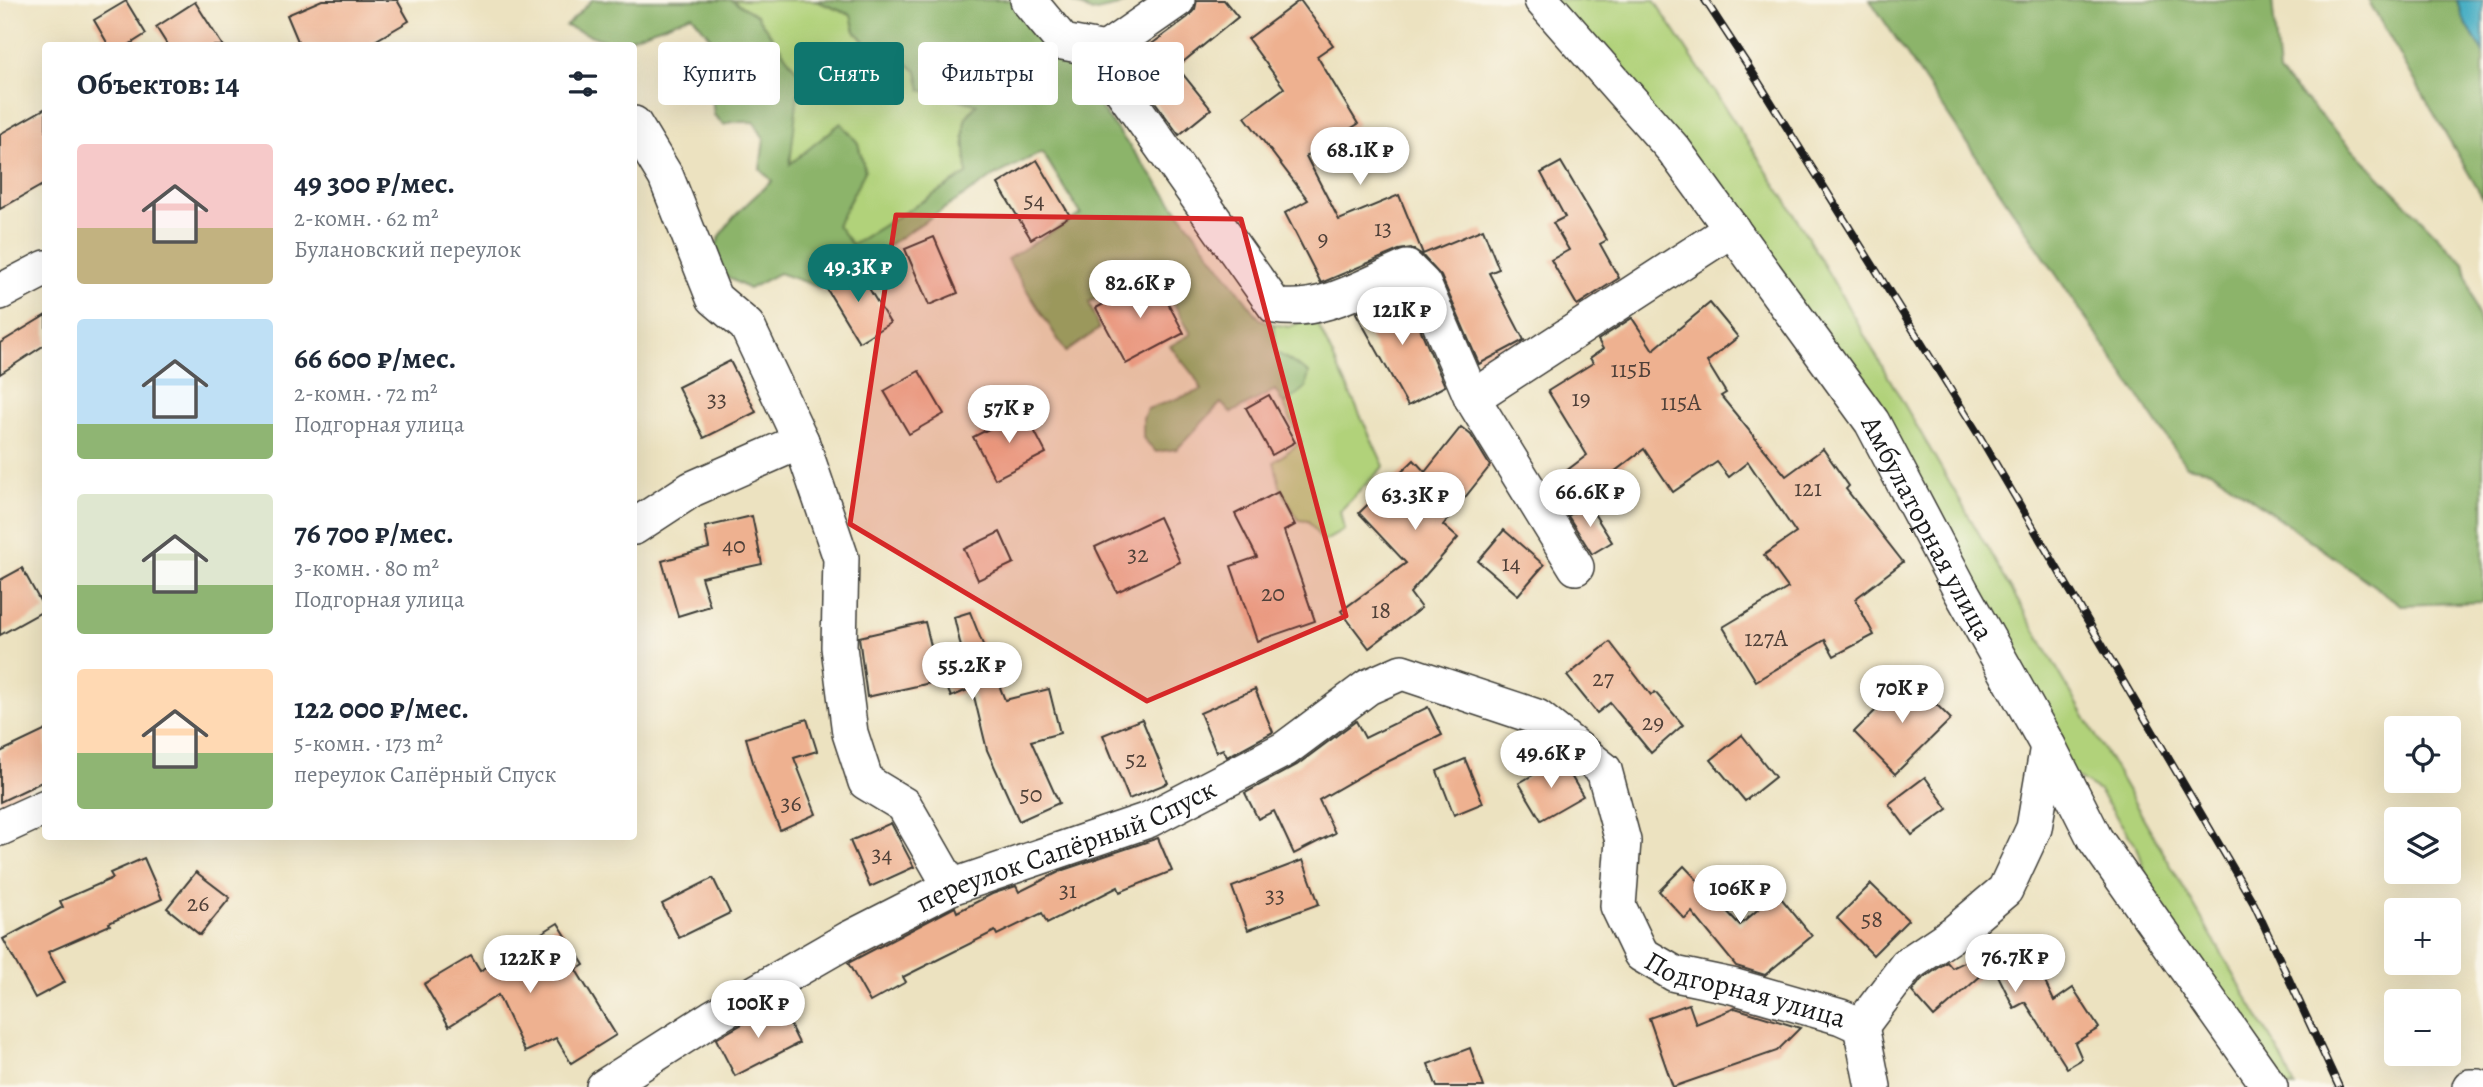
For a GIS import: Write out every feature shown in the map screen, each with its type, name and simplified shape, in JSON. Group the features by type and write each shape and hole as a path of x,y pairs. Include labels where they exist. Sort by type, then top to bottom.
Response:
{"street":[{"path":"1028,0 1063,42 1072,44"},
{"path":"1117,42 1177,0"},
{"name":"Амбулаторная улица","path":"1542,0 1674,150 1872,422 1961,592 2048,746 2095,839 2270,1087"},
{"path":"1133,105 1275,306 1294,309 1322,303 1407,268 1423,284 1472,398 1576,568"},
{"path":"637,129 666,177 714,298 747,326 801,441 841,558 839,647 850,733 866,782 904,805 951,887"},
{"path":"1472,398 1732,229"},
{"path":"0,292 42,270"},
{"path":"637,525 692,489 801,441"},
{"name":"переулок Сапёрный Спуск","path":"604,1087 712,1018 827,952 951,887 1148,820 1285,749 1368,687 1402,671 1537,717"},
{"name":"Подгорная улица","path":"1537,717 1604,770 1623,841 1618,906 1641,954 1675,974 1732,986 1841,1017 1861,1026 1907,965 1954,934 2005,890 2035,828 2048,746"},
{"path":"0,828 42,809"},
{"path":"1861,1026 1873,1087"},
{"path":"2470,1087 2478,1087"}],"highlighted area":[{"path":"896,215 1241,219 1346,616 1147,701 850,524"}],"green space":[{"path":"592,0 731,0 756,15 776,42 714,42 692,15 619,42 609,42 566,26"},
{"path":"731,0 814,0 851,15 855,31 864,42 794,42 794,105 904,105 904,61 917,71 918,105 977,105 963,135 967,150 967,174 852,245 837,225 865,171 789,165 776,105 780,105 780,42 762,42 756,15"},
{"path":"814,0 1019,0 1051,42 918,42 918,76 917,71 904,61 904,42 864,42 855,31 851,15"},
{"path":"1069,0 1130,0 1118,6 1092,12"},
{"path":"1542,0 1654,0 1789,205 2281,1056 2295,1087 2277,1087 2143,898 2148,880 2138,849 2099,791 2059,767 1872,422"},
{"path":"1870,0 2272,0 2279,73 2464,263 2483,338 2483,602 2401,605 2211,470 2186,466"},
{"path":"2368,0 2457,0 2462,16 2483,53 2483,198"},
{"path":"780,48 794,67 794,105 797,105 790,164 841,123 858,143 865,171 837,225 852,245 967,174 965,123 976,105 1058,105 1058,52 1072,70 1072,105 1098,105 1260,319 1274,324 1276,352 1309,373 1306,387 1284,405 1275,390 1231,413 1221,403 1177,449 1156,452 1143,438 1143,418 1147,409 1202,390 1170,346 1191,334 1155,270 1089,302 1099,329 1066,352 1007,259 1081,214 1042,152 994,176 863,262 855,263 819,287 779,273 749,289 712,269 713,255 717,242 732,219 772,181 760,169 764,139 754,122 731,122 724,125 714,115 713,105 780,105"},
{"path":"1314,316 1384,466 1340,511 1344,530 1323,542 1308,521 1298,520 1280,486 1274,462 1301,442 1284,405 1306,387 1276,352 1274,324 1289,327"}],"water":[{"path":"2457,0 2483,0 2483,53 2462,16"}],"building":[{"path":"322,0 397,0 409,21 373,42 298,42 287,15"},
{"path":"1197,0 1224,0 1238,17 1184,61 1184,42 1154,42 1195,9"},
{"path":"1300,0 1333,45 1317,56 1358,124 1306,156 1339,220 1399,195 1423,254 1483,229 1499,269 1489,273 1524,340 1479,364 1441,276 1421,254 1411,248 1399,250 1321,283 1285,213 1308,200 1245,117 1284,88 1248,39"},
{"path":"126,1 146,34 133,42 107,42 94,20"},
{"path":"195,2 220,42 165,42 156,27"},
{"path":"1184,76 1211,109 1179,135 1157,105 1184,105"},
{"path":"42,110 42,185 0,209 0,134"},
{"path":"1037,160 1070,216 1031,239 998,184"},
{"path":"1561,162 1607,240 1600,244 1619,278 1577,305 1551,260 1569,250 1553,223 1565,217 1541,173"},
{"path":"934,237 958,293 929,305 905,249"},
{"path":"856,267 890,323 859,342 825,286"},
{"path":"1154,277 1184,333 1126,364 1096,308"},
{"path":"1403,292 1445,386 1408,406 1356,313"},
{"path":"1710,303 1738,337 1707,362 1726,393 1721,396 1786,476 1823,449 1849,486 1846,489 1903,562 1855,599 1874,635 1834,656 1825,640 1756,681 1723,627 1788,588 1764,555 1796,533 1748,462 1729,477 1717,462 1673,492 1644,449 1575,502 1557,478 1587,455 1548,391 1593,363 1590,358 1603,349 1598,340 1632,318 1653,350"},
{"path":"42,317 42,347 0,374 0,343"},
{"path":"730,361 756,412 704,438 678,387"},
{"path":"919,371 944,414 909,434 884,391"},
{"path":"1269,395 1295,442 1272,455 1246,408"},
{"path":"1024,411 1046,453 995,479 973,437"},
{"path":"1461,427 1471,435 1490,466 1443,525 1458,538 1410,593 1421,608 1369,648 1341,611 1406,563 1359,513 1414,460 1425,472"},
{"path":"1278,492 1295,525 1284,531 1315,621 1257,641 1231,566 1257,557 1235,514"},
{"path":"1588,504 1612,542 1592,554 1568,516"},
{"path":"752,516 762,564 701,577 710,606 678,616 662,561 709,548 705,527"},
{"path":"1159,517 1180,562 1117,592 1095,547"},
{"path":"1504,530 1544,565 1518,595 1478,561"},
{"path":"1000,532 1014,563 978,580 964,549"},
{"path":"22,568 42,605 42,612 0,635 0,580"},
{"path":"970,612 1005,700 1049,689 1060,733 1031,741 1059,803 1019,821 987,750 972,688 951,697 944,680 867,697 859,637 925,622 934,658 961,647 954,617"},
{"path":"1610,642 1651,695 1655,692 1683,725 1651,753 1610,703 1597,713 1567,676"},
{"path":"1909,677 1951,719 1895,774 1854,732"},
{"path":"1255,689 1273,732 1227,757 1223,749 1216,752 1200,713"},
{"path":"1428,707 1442,735 1373,769 1319,800 1335,833 1294,854 1274,811 1258,819 1245,793 1297,765 1356,721 1365,738"},
{"path":"807,719 817,751 794,758 816,814 780,830 755,769 746,738"},
{"path":"1142,719 1168,783 1129,799 1103,735"},
{"path":"42,732 42,782 0,802 0,752"},
{"path":"1742,735 1775,777 1745,801 1711,760"},
{"path":"1465,759 1483,803 1454,815 1437,771"},
{"path":"1559,760 1583,796 1541,820 1519,783"},
{"path":"1925,777 1948,809 1912,835 1889,804"},
{"path":"891,823 914,867 870,887 850,841"},
{"path":"1158,838 1172,871 1120,892 1118,887 1047,923 1042,913 997,935 995,931 903,977 906,982 870,1002 848,963 955,907 957,912 992,894 1016,886 1019,892 1063,870"},
{"path":"144,858 162,899 48,952 65,982 35,998 3,939 63,907 60,901 113,878 110,873"},
{"path":"1303,860 1319,904 1248,930 1232,887"},
{"path":"1684,866 1740,925 1777,893 1812,936 1765,975 1736,966 1692,912 1685,919 1659,891"},
{"path":"196,872 230,898 200,935 167,908"},
{"path":"713,878 730,913 679,938 662,904"},
{"path":"1871,884 1908,920 1873,955 1837,918"},
{"path":"558,923 584,965 576,970 616,1035 571,1063 556,1038 525,1052 498,995 449,1026 424,984 471,956 480,971"},
{"path":"2022,934 2054,1001 2073,988 2099,1028 2075,1043 2082,1059 2067,1068 2025,1002 2014,1008 1993,965 1934,1017 1912,992 1921,980 1947,962 1952,968"},
{"path":"779,1003 799,1043 735,1076 716,1039"},
{"path":"1689,1004 1696,1024 1735,1008 1800,1028 1777,1051 1673,1087 1649,1018"},
{"path":"1470,1048 1484,1087 1437,1087 1428,1064"}],"railway":[{"path":"1705,0 1980,437 2254,904 2339,1087"}]}
